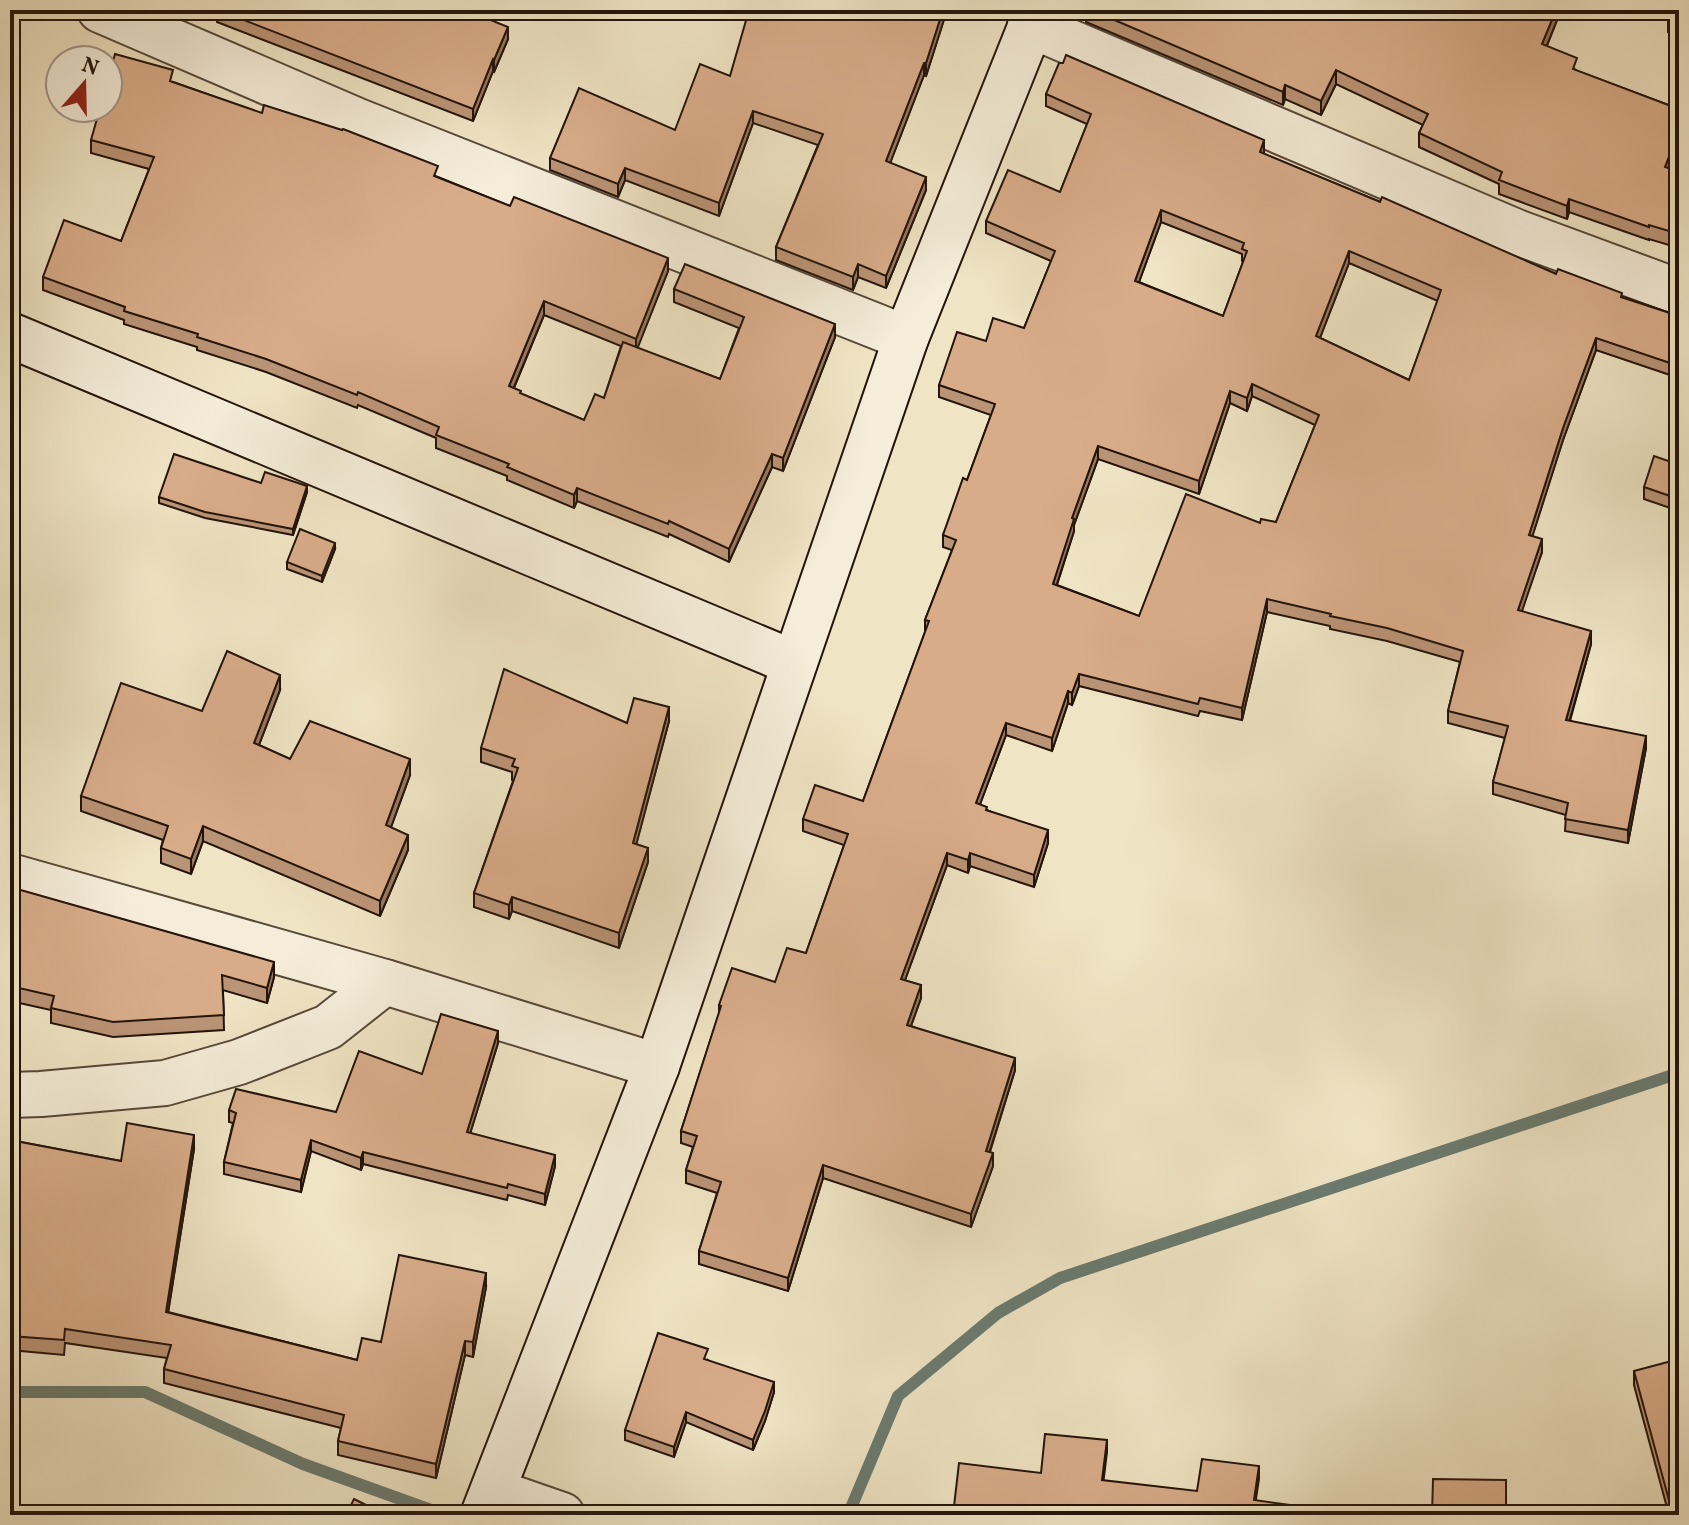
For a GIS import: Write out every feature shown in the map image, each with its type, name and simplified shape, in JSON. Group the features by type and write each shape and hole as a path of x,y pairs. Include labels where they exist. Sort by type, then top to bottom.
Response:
{"street":[{"path":"100,10 358,121 906,338"},
{"path":"562,1515 488,1503 657,1066 906,338 1034,17 1519,233 1679,292"},
{"path":"10,335 794,663"},
{"path":"10,876 385,982 657,1066"},
{"path":"10,1095 165,1083 239,1062 328,1027 385,982"}],"building":[{"path":"218,10 466,10 508,27 473,109"},
{"path":"749,10 943,10 926,63 886,161 926,177 886,276 858,264 853,277 776,247 823,134 753,111 719,203 625,168 618,184 550,158 579,88 675,130 700,64 730,76"},
{"path":"1091,10 1556,10 1542,44 1577,58 1573,69 1679,109 1679,131 1665,167 1679,172 1679,234 1649,227 1569,199 1567,206 1499,180 1502,172 1419,133 1428,114 1336,70 1321,101 1285,85 1283,92"},
{"path":"1672,10 1679,10 1679,24 1668,20"},
{"path":"1066,55 1264,140 1260,152 1380,202 1382,197 1556,274 1558,269 1622,293 1621,297 1679,316 1679,366 1596,338 1529,535 1542,539 1518,610 1591,631 1566,720 1646,736 1628,830 1565,819 1568,803 1493,782 1508,726 1448,711 1463,651 1387,628 1267,599 1242,708 1200,698 1198,704 1079,674 1072,693 1068,691 1052,738 1006,723 976,803 987,807 986,810 1048,830 1034,875 970,853 968,860 947,853 901,979 921,985 907,1025 1015,1058 986,1151 993,1153 971,1214 823,1165 788,1278 699,1251 721,1182 686,1170 697,1136 681,1131 732,968 775,982 787,948 806,953 848,834 803,819 815,785 863,801 929,621 925,620 956,540 943,535 963,478 967,480 995,404 939,385 957,332 986,341 993,318 1024,328 1055,251 986,221 1008,170 1060,192 1091,114 1046,94 1059,63 1063,63","holes":["1161,210 1244,243 1242,249 1247,251 1223,316 1135,281","1349,251 1441,290 1409,380 1316,336","1252,384 1319,415 1276,522 1261,519 1260,523 1186,494 1139,616 1053,584 1098,446 1199,481 1230,391 1247,398"]},
{"path":"124,56 173,70 170,81 262,113 264,105 343,129 438,166 434,176 510,206 514,197 668,258 636,339 544,301 509,386 584,420 595,394 604,398 623,342 720,379 744,317 674,289 685,264 835,324 783,458 772,454 729,549 669,521 668,524 577,488 574,495 507,467 509,464 436,435 439,427 358,392 357,395 266,359 197,337 198,334 124,311 125,307 43,277 64,220 121,241 154,157 91,140 96,124 124,124"},
{"path":"1679,449 1679,499 1644,487 1654,456 1674,463"},
{"path":"174,454 261,483 265,472 307,486 293,529 205,512 159,497"},
{"path":"300,529 335,543 322,576 287,562"},
{"path":"227,651 280,675 254,743 290,759 310,721 410,759 386,825 408,835 380,901 203,826 191,859 161,848 168,826 81,796 121,683 202,711"},
{"path":"504,669 627,723 634,698 669,707 633,843 648,848 619,933 512,897 509,905 474,893 518,768 512,766 515,759 481,748"},
{"path":"10,887 274,962 267,988 222,975 224,1015 113,1022 51,1008 54,996 10,986"},
{"path":"441,1014 498,1031 467,1132 555,1155 545,1194 508,1184 507,1188 363,1152 361,1158 311,1140 301,1180 224,1162 236,1113 229,1110 236,1089 336,1112 359,1051 422,1074"},
{"path":"127,1123 194,1135 166,1312 357,1360 362,1338 381,1342 399,1255 486,1273 473,1342 465,1341 436,1464 338,1441 344,1415 164,1369 171,1345 65,1329 64,1340 10,1336 10,1140 121,1161"},
{"path":"658,1333 708,1349 704,1359 774,1382 753,1440 686,1412 674,1447 625,1430"},
{"path":"1679,1359 1679,1515 1673,1515 1634,1371"},
{"path":"1045,1434 1107,1440 1102,1480 1197,1491 1202,1459 1259,1466 1254,1500 1334,1511 1334,1515 953,1515 959,1463 1041,1473"},
{"path":"1433,1479 1506,1480 1506,1515 1432,1515"},
{"path":"354,1499 386,1515 346,1515"}],"waterway":[{"path":"848,1515 898,1396 998,1313 1060,1278 1679,1073"},
{"path":"10,1392 145,1392 303,1464 442,1514"}]}
